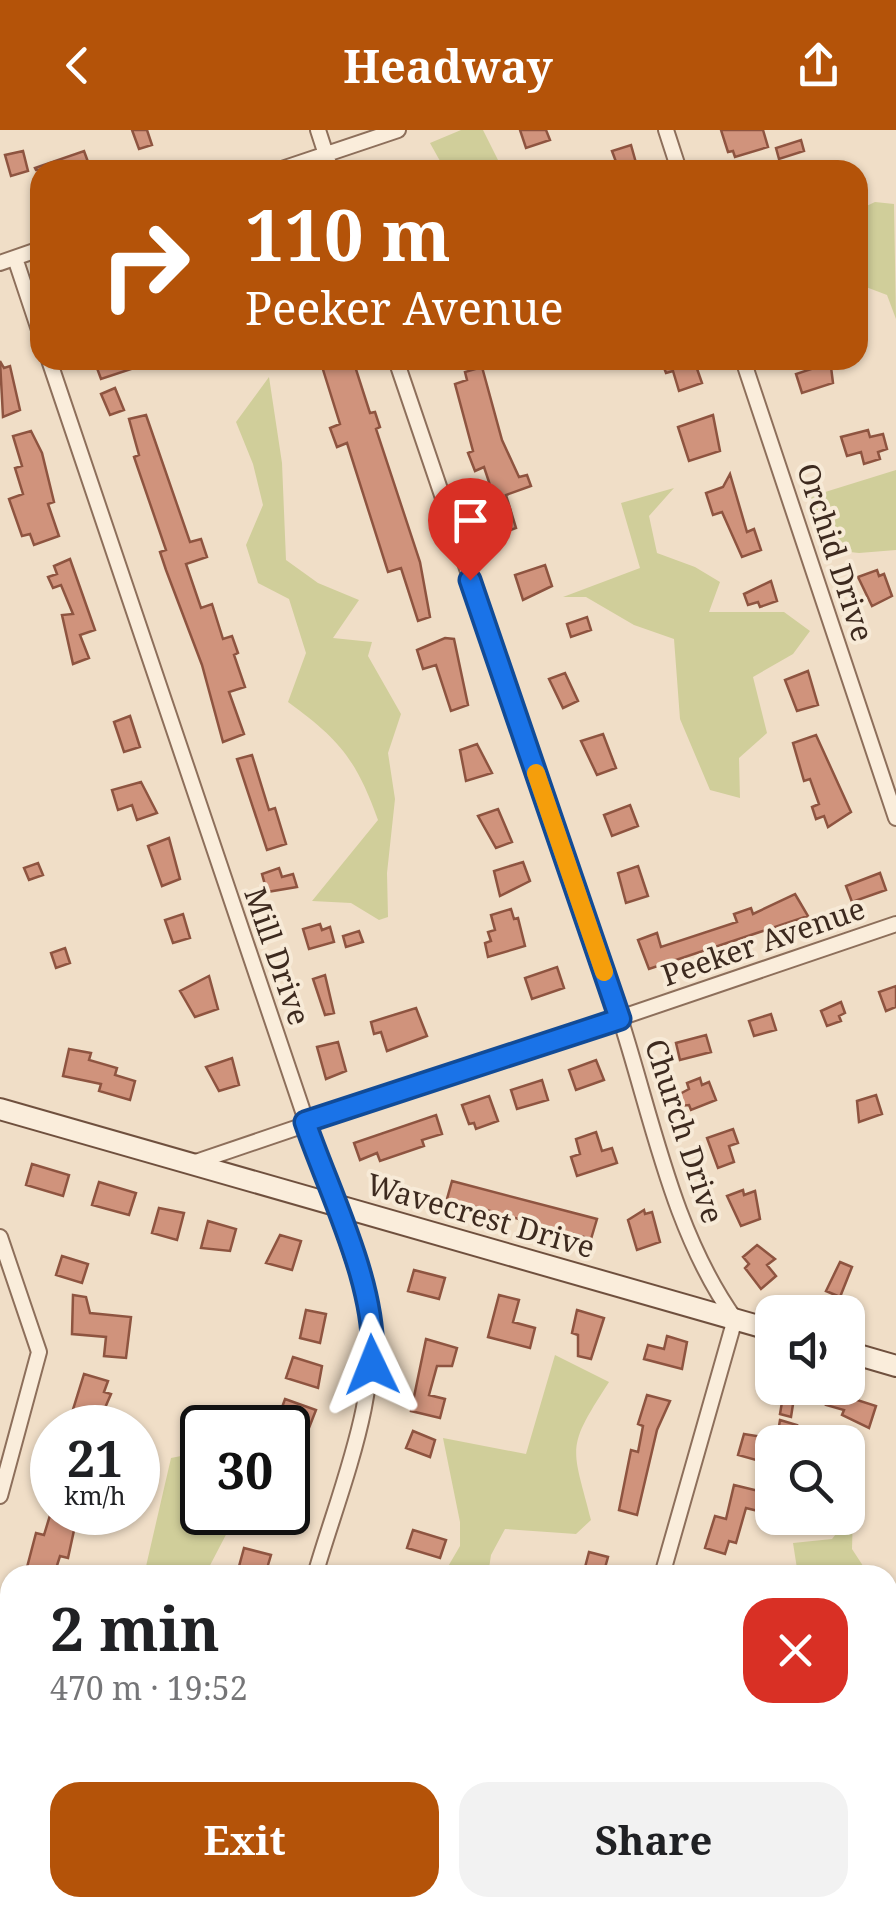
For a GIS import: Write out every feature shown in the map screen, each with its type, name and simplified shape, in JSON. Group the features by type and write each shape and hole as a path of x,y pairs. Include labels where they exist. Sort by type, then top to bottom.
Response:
{"street":[{"path":"318,130 328,160"},
{"path":"308,160 398,130"},
{"path":"666,130 676,160"},
{"path":"7,260 30,310"},
{"name":"Mill Drive","path":"52,370 375,1336 368,1397 318,1565"},
{"name":"Church Drive","path":"399,370 620,1019 688,1232 718,1295 735,1319"},
{"name":"Orchid Drive","path":"746,370 896,818"},
{"name":"Peeker Avenue","path":"193,1162 896,924"},
{"name":"Wavecrest Drive","path":"0,1108 755,1325"},
{"path":"0,1237 39,1352 0,1496"},
{"path":"665,1565 735,1319"},
{"path":"865,1357 896,1366"}],"shaded area":[{"path":"461,130 483,130 498,160 439,160 430,143"},
{"path":"894,204 896,319 887,295 868,288 868,205"},
{"path":"269,377 282,463 286,560 318,583 359,600 333,638 372,642 368,656 401,714 388,753 395,799 387,873 388,917 379,920 351,903 312,901 378,820 362,781 344,752 288,702 306,653 289,599 258,583 246,545 263,505 253,464 236,422"},
{"path":"896,470 896,550 859,553 823,549 809,497"},
{"path":"674,488 649,516 657,553 695,567 720,582 709,612 784,612 810,631 793,654 753,677 767,733 739,758 740,798 710,790 680,719 674,639 634,625 586,597 563,597 640,568 621,503"},
{"path":"555,1355 609,1382 585,1422 576,1448 591,1520 576,1534 505,1529 490,1565 449,1565 460,1546 460,1522 443,1438 526,1454"},
{"path":"180,1456 180,1535 226,1535 210,1565 146,1565 153,1535 160,1535 160,1506 171,1458"},
{"path":"852,1535 852,1549 862,1565 796,1565 793,1543"}],"building":[{"path":"132,130 147,130 152,145 139,149"},
{"path":"520,130 546,130 550,140 526,148"},
{"path":"721,130 763,130 768,147 735,157 733,151 728,152"},
{"path":"801,140 804,151 779,159 776,148"},
{"path":"631,145 635,160 615,160 612,151"},
{"path":"23,151 28,171 11,176 5,155"},
{"path":"84,151 87,160 58,160"},
{"path":"0,361 4,368 10,366 20,410 3,417"},
{"path":"98,370 128,370 101,379"},
{"path":"323,370 356,370 370,413 375,412 380,427 376,429 420,562 430,617 418,621 401,568 388,572 347,443 337,447 330,428 340,424"},
{"path":"483,370 502,440 519,477 527,475 531,486 506,495 516,528 499,534 494,517 500,515 484,467 475,471 468,453 473,451 455,384 467,380 465,372"},
{"path":"665,370 697,370 702,383 679,391 673,371"},
{"path":"831,370 833,383 802,393 796,374"},
{"path":"115,388 124,410 110,415 101,394"},
{"path":"146,415 190,542 201,539 207,557 186,564 201,608 212,604 223,639 232,636 238,653 234,655 245,687 229,692 244,734 223,742 202,665 160,552 166,550 134,457 139,455 129,419"},
{"path":"713,415 720,451 689,461 678,427"},
{"path":"868,430 870,437 883,434 887,449 878,452 880,459 864,464 861,452 847,456 841,437"},
{"path":"31,431 42,453 54,502 48,504 59,536 34,545 30,534 22,536 9,499 23,494 15,468 22,466 13,436"},
{"path":"730,474 747,532 754,529 761,550 742,557 722,512 713,515 706,493 723,487"},
{"path":"70,559 95,630 80,635 89,658 73,664 62,615 73,614 61,585 53,588 48,577 57,574 54,566"},
{"path":"545,565 552,586 523,600 515,575"},
{"path":"877,570 879,576 884,574 892,596 872,606 858,577"},
{"path":"771,581 777,601 760,607 758,602 748,605 744,594"},
{"path":"587,617 591,630 571,637 567,624"},
{"path":"445,638 454,639 468,705 451,711 436,665 423,669 417,650"},
{"path":"808,671 818,705 797,711 785,680"},
{"path":"565,673 578,701 563,708 549,679"},
{"path":"130,716 140,747 124,752 114,722"},
{"path":"603,734 616,768 597,775 581,741"},
{"path":"816,735 851,812 828,827 824,816 816,819 812,807 819,804 810,779 804,781 793,743"},
{"path":"477,744 492,773 466,781 460,750"},
{"path":"252,755 269,810 275,808 286,844 267,850 237,759"},
{"path":"141,782 157,813 137,820 132,805 118,810 112,790"},
{"path":"630,805 638,826 612,836 604,815"},
{"path":"498,809 512,842 496,848 478,816"},
{"path":"169,838 180,879 162,886 148,846"},
{"path":"523,862 530,881 500,896 494,871"},
{"path":"38,863 43,875 29,880 24,868"},
{"path":"638,866 648,896 626,903 618,873"},
{"path":"279,868 282,877 293,874 297,887 267,892 262,874"},
{"path":"880,873 886,890 852,902 846,886"},
{"path":"795,894 808,916 649,969 638,940 657,933 661,947 737,922 734,914 751,908 753,914"},
{"path":"511,909 514,919 518,918 525,946 488,957 485,943 491,941 488,932 495,930 491,915"},
{"path":"183,914 190,938 173,943 165,920"},
{"path":"320,924 322,930 330,927 334,942 309,949 303,929"},
{"path":"359,931 363,942 346,947 343,936"},
{"path":"65,948 70,963 56,968 51,953"},
{"path":"557,967 564,988 532,999 525,978"},
{"path":"325,975 334,1013 325,1015 313,979"},
{"path":"209,976 218,1009 195,1017 180,991"},
{"path":"896,986 896,1007 886,1011 879,992"},
{"path":"841,1002 845,1013 839,1016 841,1021 827,1026 821,1011"},
{"path":"416,1008 427,1036 387,1051 381,1032 374,1034 371,1022"},
{"path":"771,1014 776,1030 754,1036 749,1021"},
{"path":"706,1035 711,1052 680,1060 676,1043"},
{"path":"338,1042 346,1071 326,1079 317,1047"},
{"path":"69,1049 91,1053 89,1060 117,1068 115,1075 135,1081 130,1100 99,1091 101,1084 63,1076"},
{"path":"232,1058 239,1085 219,1091 206,1067"},
{"path":"596,1060 604,1080 576,1090 569,1070"},
{"path":"700,1078 702,1085 709,1082 716,1100 691,1110 689,1105 679,1106 676,1096 689,1089 687,1083"},
{"path":"542,1080 548,1100 517,1109 511,1090"},
{"path":"876,1095 882,1114 859,1122 857,1101"},
{"path":"489,1096 498,1121 476,1129 474,1123 469,1124 462,1105"},
{"path":"436,1115 442,1134 422,1140 424,1146 380,1161 377,1153 360,1160 354,1143"},
{"path":"733,1129 738,1143 729,1146 734,1162 718,1168 707,1138"},
{"path":"596,1132 602,1151 612,1148 617,1163 577,1176 571,1157 580,1154 576,1139"},
{"path":"32,1164 69,1175 63,1196 26,1185"},
{"path":"452,1181 597,1219 591,1239 447,1199"},
{"path":"99,1182 136,1193 129,1215 92,1205"},
{"path":"743,1190 744,1195 755,1191 760,1219 741,1226 727,1196"},
{"path":"159,1208 184,1213 177,1240 152,1233"},
{"path":"644,1210 645,1214 652,1212 660,1242 637,1250 628,1220"},
{"path":"208,1221 236,1229 230,1251 201,1248"},
{"path":"280,1235 301,1241 292,1270 266,1263"},
{"path":"757,1245 775,1259 767,1265 776,1276 761,1289 745,1268 749,1264 743,1257"},
{"path":"62,1256 88,1264 82,1283 56,1275"},
{"path":"840,1262 852,1267 841,1295 826,1291"},
{"path":"414,1270 445,1278 439,1299 408,1291"},
{"path":"73,1295 86,1297 90,1313 131,1317 126,1358 104,1356 106,1337 72,1334"},
{"path":"499,1295 519,1300 513,1322 535,1328 530,1348 488,1337"},
{"path":"306,1310 326,1314 320,1343 300,1338"},
{"path":"577,1310 604,1318 591,1359 578,1356 578,1335 572,1333"},
{"path":"667,1336 687,1342 682,1369 644,1359 648,1345 664,1349"},
{"path":"426,1339 457,1348 452,1366 437,1366 429,1395 445,1399 440,1418 411,1411"},
{"path":"293,1357 322,1366 318,1388 286,1378"},
{"path":"84,1374 108,1381 104,1392 111,1394 106,1405 74,1405"},
{"path":"647,1395 670,1401 657,1430 637,1515 619,1510 631,1450 638,1452 643,1426 638,1424"},
{"path":"865,1403 876,1406 869,1428 842,1415 844,1410 826,1405"},
{"path":"782,1405 793,1405 791,1417 780,1414"},
{"path":"413,1431 435,1440 430,1457 406,1448"},
{"path":"744,1434 755,1436 755,1460 738,1455"},
{"path":"734,1485 755,1490 755,1510 746,1508 736,1543 729,1541 725,1554 705,1548 715,1516 726,1519"},
{"path":"413,1530 446,1540 440,1558 407,1548"},
{"path":"35,1535 73,1535 68,1558 60,1556 57,1565 28,1565"},
{"path":"244,1548 271,1555 268,1565 239,1565"},
{"path":"589,1552 608,1557 606,1565 586,1565"}],"slow traffic":[{"path":"536,773 604,972"}],"route":[{"path":"372,1365 375,1336 367,1301 305,1122 620,1019 470,580"}]}
